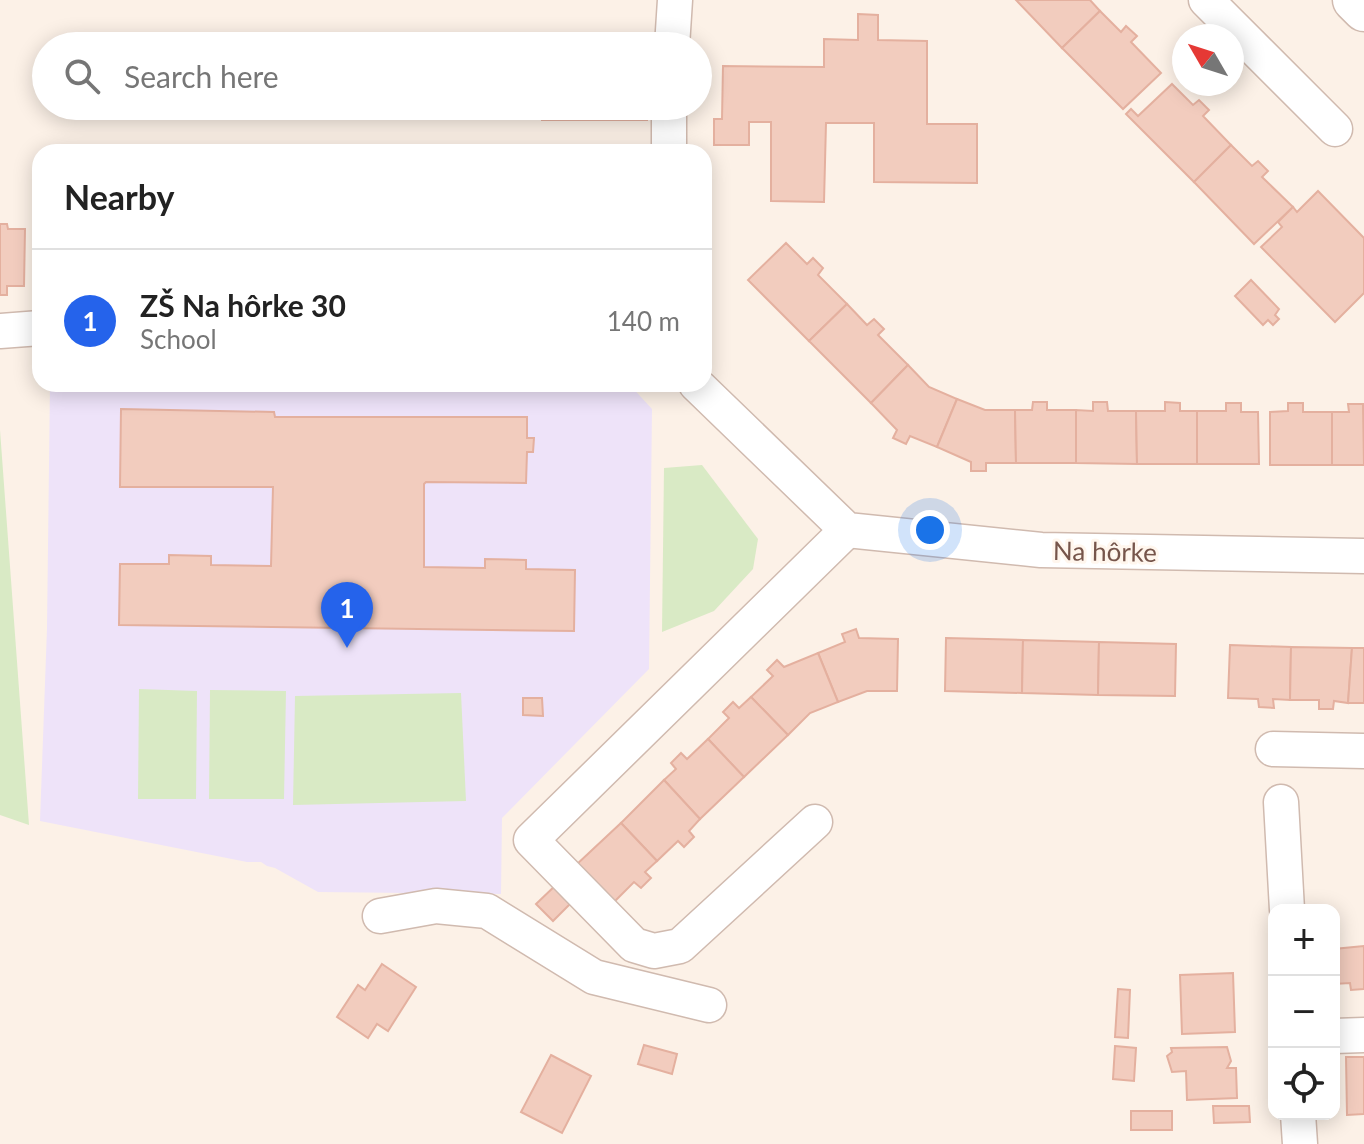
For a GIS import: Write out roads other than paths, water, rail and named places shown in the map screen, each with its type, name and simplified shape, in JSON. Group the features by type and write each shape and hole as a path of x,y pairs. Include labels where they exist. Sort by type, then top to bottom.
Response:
{"street":[{"path":"673,32 675,0"},
{"path":"1206,0 1335,129"},
{"path":"1354,0 1364,10"},
{"path":"669,120 669,144"},
{"path":"0,331 32,328"},
{"path":"704,392 847,530 531,840 634,945 654,951 680,946 815,822"},
{"name":"Na hôrke","path":"847,530 1041,550 1364,556"},
{"path":"1273,749 1364,751"},
{"path":"1281,802 1287,904"},
{"path":"380,916 436,906 487,911 594,977 709,1005"},
{"path":"646,990 654,951"},
{"path":"1340,1036 1364,1035"},
{"path":"1298,1120 1300,1144"}],"place":[{"name":"ZŠ Na hôrke 30","path":"347,648"}]}
